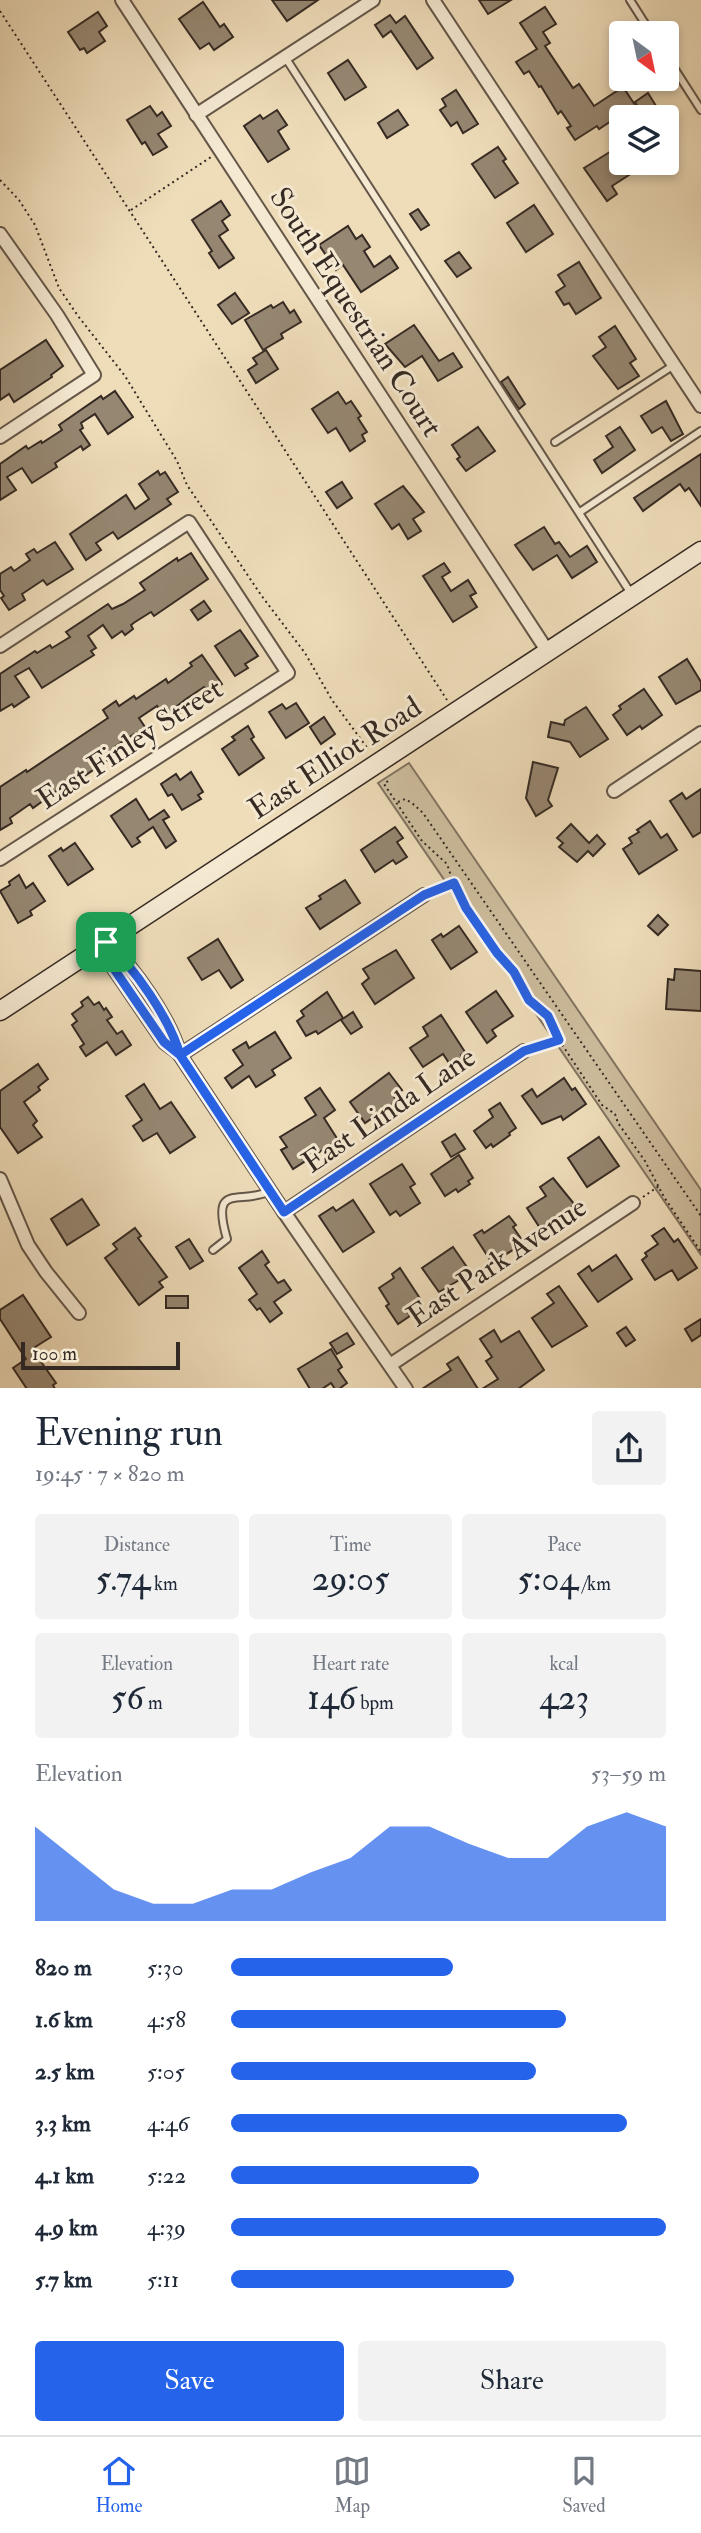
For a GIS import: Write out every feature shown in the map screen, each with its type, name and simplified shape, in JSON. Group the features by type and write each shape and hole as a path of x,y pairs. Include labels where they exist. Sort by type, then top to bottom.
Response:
{"main road":[{"name":"East Elliot Road","path":"0,1011 701,551"}],"street":[{"name":"South Equestrian Court","path":"122,0 548,652"},
{"path":"196,115 373,0"},
{"path":"433,0 701,406"},
{"path":"0,234 57,315 94,375 0,437"},
{"name":"East Finley Street","path":"0,646 189,523 288,673 0,859"},
{"path":"614,791 701,733"},
{"path":"180,1055 424,895"},
{"path":"106,942 112,966 164,1042 180,1055 390,1365 402,1387"},
{"name":"East Linda Lane","path":"284,1212 524,1051"},
{"path":"0,1179 28,1245 79,1313"},
{"name":"East Park Avenue","path":"390,1365 633,1203"}],"lane":[{"path":"629,0 643,21"},
{"path":"285,57 633,596"},
{"path":"679,76 701,110"},
{"path":"555,442 674,365"},
{"path":"580,512 701,431"},
{"path":"213,1250 227,1239 221,1221 225,1203 232,1198 270,1191"}],"path":[{"path":"0,11 455,713"},
{"path":"130,211 220,152"},
{"path":"0,180 19,200 35,225 65,297 125,376 177,461 187,485 368,748"},
{"path":"388,780 384,784 391,797 398,802 404,816 422,841 447,864 466,908 497,953 514,972 529,1000 548,1016 559,1040 602,1105 615,1114 618,1123 645,1161 701,1252"},
{"path":"398,802 405,799 423,813 701,1216"},
{"path":"424,895 454,883"},
{"path":"524,1051 559,1040"},
{"path":"633,1203 660,1186"}],"shaded area":[{"path":"409,763 701,1190 701,1255 378,783"}],"building":[{"path":"272,0 318,0 287,21"},
{"path":"479,0 511,0 488,14"},
{"path":"203,2 220,27 224,24 233,37 214,50 209,43 200,49 179,19"},
{"path":"545,7 556,24 543,32 550,43 545,46 573,88 579,84 594,106 617,91 626,91 635,105 609,105 609,122 599,129 597,126 575,140 567,128 571,126 561,111 558,114 529,71 524,74 516,62 537,49 520,23"},
{"path":"98,12 107,26 99,32 105,41 87,53 84,48 80,50 68,32"},
{"path":"390,15 396,23 405,16 433,58 417,69 391,31 383,37 375,25"},
{"path":"348,60 366,87 345,100 328,73"},
{"path":"456,90 478,124 463,133 457,122 451,126 440,110 446,106 442,99"},
{"path":"648,93 655,105 637,105 635,102"},
{"path":"150,106 157,116 162,112 171,126 158,134 167,147 153,155 145,142 142,144 127,120"},
{"path":"277,110 287,125 278,131 289,149 268,162 244,126 260,115 263,119"},
{"path":"398,110 408,125 387,138 378,123"},
{"path":"498,147 506,159 503,161 518,183 495,198 472,164"},
{"path":"609,152 609,175 629,175 612,186 617,194 607,201 584,168"},
{"path":"221,201 230,215 222,221 228,230 219,236 234,258 219,268 209,253 212,251 192,220"},
{"path":"534,205 553,234 526,252 507,223"},
{"path":"418,209 429,225 421,230 410,214"},
{"path":"348,226 356,239 362,235 370,247 364,251 374,267 390,256 398,268 361,292 343,265 336,270 319,245"},
{"path":"459,252 471,268 457,277 445,261"},
{"path":"579,262 601,298 576,314 569,303 564,305 556,292 565,286 558,275"},
{"path":"235,293 249,313 232,324 218,305"},
{"path":"283,302 290,313 294,310 301,322 281,334 283,338 263,350 245,320 271,305 273,308"},
{"path":"414,325 439,361 453,353 462,367 438,381 422,356 405,367 385,344"},
{"path":"615,326 636,359 630,363 639,376 618,389 593,356 606,347 599,337"},
{"path":"46,340 63,366 51,375 52,377 14,402 9,394 0,400 0,370"},
{"path":"266,350 278,369 256,383 248,370 257,364 253,358"},
{"path":"508,377 525,404 519,409 501,382"},
{"path":"115,391 133,417 108,434 95,414 81,423 83,428 80,430 90,445 83,450 81,446 55,463 57,467 32,483 22,468 7,477 16,490 0,500 0,464 26,446 28,449 41,441 42,443 62,430 59,425 101,396 103,399"},
{"path":"338,392 346,404 351,401 367,432 362,435 365,441 350,451 336,428 328,433 312,409"},
{"path":"666,401 683,434 671,441 662,427 652,433 641,416"},
{"path":"478,427 495,451 466,471 457,459 460,457 452,445"},
{"path":"620,427 635,450 602,473 594,460 613,447 606,436"},
{"path":"701,454 701,506 689,488 685,491 680,484 643,511 634,498"},
{"path":"158,471 160,475 165,472 178,492 167,499 171,504 118,539 113,532 96,543 101,550 86,560 70,534 126,495 135,509 149,499 139,484"},
{"path":"342,482 352,498 337,508 326,492"},
{"path":"403,486 424,512 413,519 421,531 408,539 399,524 392,529 375,504"},
{"path":"544,527 555,544 559,542 570,557 587,546 597,562 572,578 557,555 533,570 515,545"},
{"path":"55,542 73,569 47,585 43,580 22,594 25,600 9,610 1,598 4,596 0,590 0,574 11,567 14,571 30,560 26,554 34,549 37,553"},
{"path":"191,553 208,579 154,616 151,612 135,622 131,625 133,629 125,635 122,631 112,638 103,625 88,636 96,648 91,651 94,655 42,688 29,668 15,676 29,697 14,707 12,704 0,711 0,674 35,651 37,653 50,645 52,648 70,637 66,632 108,604 112,609 123,604 145,590 140,583 177,558 178,561"},
{"path":"444,563 450,572 442,577 451,591 468,580 476,593 470,596 477,607 453,622 423,576"},
{"path":"204,601 211,611 198,620 191,610"},
{"path":"240,630 258,656 245,664 248,668 235,676 215,646"},
{"path":"202,655 222,684 209,693 204,687 186,699 176,707 180,713 167,722 157,706 139,718 149,733 139,740 134,734 116,746 118,749 106,757 108,760 71,785 69,782 33,808 30,804 10,818 12,823 0,830 0,787 108,718 103,710 116,701 119,706 134,696 136,699 166,679 168,683 192,666 190,663"},
{"path":"687,659 701,682 701,690 676,704 659,677"},
{"path":"644,689 662,715 642,729 640,726 627,735 613,715 621,709 619,706"},
{"path":"296,703 309,723 286,738 269,712 282,704 286,709"},
{"path":"586,707 608,739 580,757 570,742 548,737 551,722 564,725 565,720"},
{"path":"324,717 335,734 321,744 310,727"},
{"path":"248,726 254,737 251,739 264,758 239,775 222,749 235,740 232,737"},
{"path":"533,762 558,768 548,800 552,806 536,816 526,798"},
{"path":"191,772 203,792 198,795 201,799 182,810 172,794 168,796 161,784 176,774 180,780"},
{"path":"701,789 701,832 693,837 670,801 682,793 686,799"},
{"path":"136,799 149,820 164,810 169,817 163,820 176,841 166,848 153,827 137,838 140,842 132,847 111,816"},
{"path":"650,821 661,838 667,834 677,850 639,874 623,849 632,843 629,838"},
{"path":"571,824 589,843 597,835 605,844 593,856 588,851 577,862 559,847 563,843 557,838"},
{"path":"395,827 403,838 397,842 407,857 396,864 393,860 375,872 361,850"},
{"path":"75,843 93,869 68,885 49,856"},
{"path":"19,875 26,888 33,883 45,901 30,911 32,915 18,923 0,891"},
{"path":"345,880 360,903 320,929 306,908 321,899 319,896"},
{"path":"658,915 668,925 658,935 648,926"},
{"path":"459,926 477,952 451,969 432,940 441,934 443,937"},
{"path":"218,939 243,980 231,988 219,970 202,980 188,958"},
{"path":"396,950 414,978 375,1004 362,984 369,978 363,969"},
{"path":"675,969 701,971 701,1011 666,1009 668,979 674,980"},
{"path":"496,991 513,1016 492,1030 496,1036 487,1043 466,1012"},
{"path":"327,992 343,1018 318,1034 316,1031 306,1036 297,1021 304,1016 301,1011"},
{"path":"88,997 94,1005 99,1002 104,1010 106,1008 112,1017 107,1020 117,1034 122,1031 131,1045 116,1055 107,1042 86,1056 80,1047 84,1044 72,1025 77,1021 72,1014 83,1006 81,1002"},
{"path":"353,1012 362,1027 351,1034 341,1020"},
{"path":"441,1015 465,1052 461,1055 463,1058 451,1066 443,1054 423,1067 410,1048 428,1036 423,1027"},
{"path":"275,1032 291,1058 272,1070 275,1075 256,1087 249,1076 232,1088 225,1078 243,1065 233,1050 246,1042 249,1048"},
{"path":"38,1064 48,1079 38,1087 40,1090 24,1102 37,1121 33,1125 42,1137 18,1153 0,1127 0,1091"},
{"path":"389,1073 402,1090 394,1097 397,1101 365,1123 350,1102"},
{"path":"564,1078 586,1104 563,1120 561,1116 542,1124 522,1096 532,1089 537,1097"},
{"path":"144,1084 160,1109 171,1102 195,1137 170,1153 157,1133 143,1141 133,1126 142,1120 126,1096"},
{"path":"320,1088 335,1110 324,1118 338,1140 293,1169 281,1150 287,1147 280,1137 316,1115 305,1098"},
{"path":"500,1103 516,1128 493,1147 491,1144 486,1148 474,1131 493,1117 489,1110"},
{"path":"455,1134 465,1149 451,1157 442,1142"},
{"path":"599,1137 619,1166 587,1187 568,1158"},
{"path":"459,1155 473,1178 468,1181 470,1184 458,1192 456,1189 445,1196 431,1174"},
{"path":"402,1164 415,1184 410,1187 420,1203 400,1216 396,1211 390,1215 370,1184"},
{"path":"553,1178 575,1205 540,1228 527,1208 546,1196 540,1187"},
{"path":"82,1199 99,1225 67,1245 51,1219"},
{"path":"353,1200 374,1232 343,1252 319,1216 333,1207 336,1211"},
{"path":"509,1216 524,1243 492,1263 474,1235 482,1230 484,1233"},
{"path":"135,1228 141,1236 138,1238 167,1277 159,1282 163,1287 139,1305 105,1258 117,1249 113,1244"},
{"path":"664,1228 674,1242 678,1239 697,1268 678,1280 672,1270 655,1280 642,1260 647,1256 645,1253 658,1244 652,1236"},
{"path":"189,1239 203,1261 190,1269 176,1247"},
{"path":"453,1247 471,1273 439,1292 422,1268"},
{"path":"262,1251 269,1262 265,1265 278,1283 284,1280 291,1290 274,1302 282,1313 270,1322 260,1308 257,1310 249,1300 257,1294 239,1268"},
{"path":"616,1255 632,1279 598,1302 578,1274 589,1266 592,1271"},
{"path":"400,1268 421,1300 406,1310 410,1316 398,1324 386,1306 389,1304 379,1288 394,1278 392,1274"},
{"path":"559,1286 587,1326 552,1347 532,1318 554,1303 547,1294"},
{"path":"23,1295 51,1337 32,1349 56,1383 53,1385 54,1388 26,1388 13,1368 26,1359 0,1319 0,1310"},
{"path":"166,1296 188,1296 188,1308 166,1308"},
{"path":"701,1319 701,1335 692,1341 685,1329"},
{"path":"626,1327 635,1340 626,1346 617,1333"},
{"path":"494,1330 501,1342 519,1331 544,1370 519,1388 484,1388 498,1379 486,1361 492,1357 480,1339"},
{"path":"347,1333 354,1344 337,1354 330,1343"},
{"path":"331,1349 342,1367 338,1370 347,1383 340,1388 334,1388 331,1383 324,1388 309,1388 298,1369"},
{"path":"458,1357 477,1388 424,1388 451,1370 447,1364"}],"route":[{"path":"106,942 112,966 164,1042 180,1055 424,895 454,883 466,908 497,953 514,972 529,1000 548,1016 559,1040 524,1051 284,1212 180,1055 174,1034 124,958 106,942"}]}
